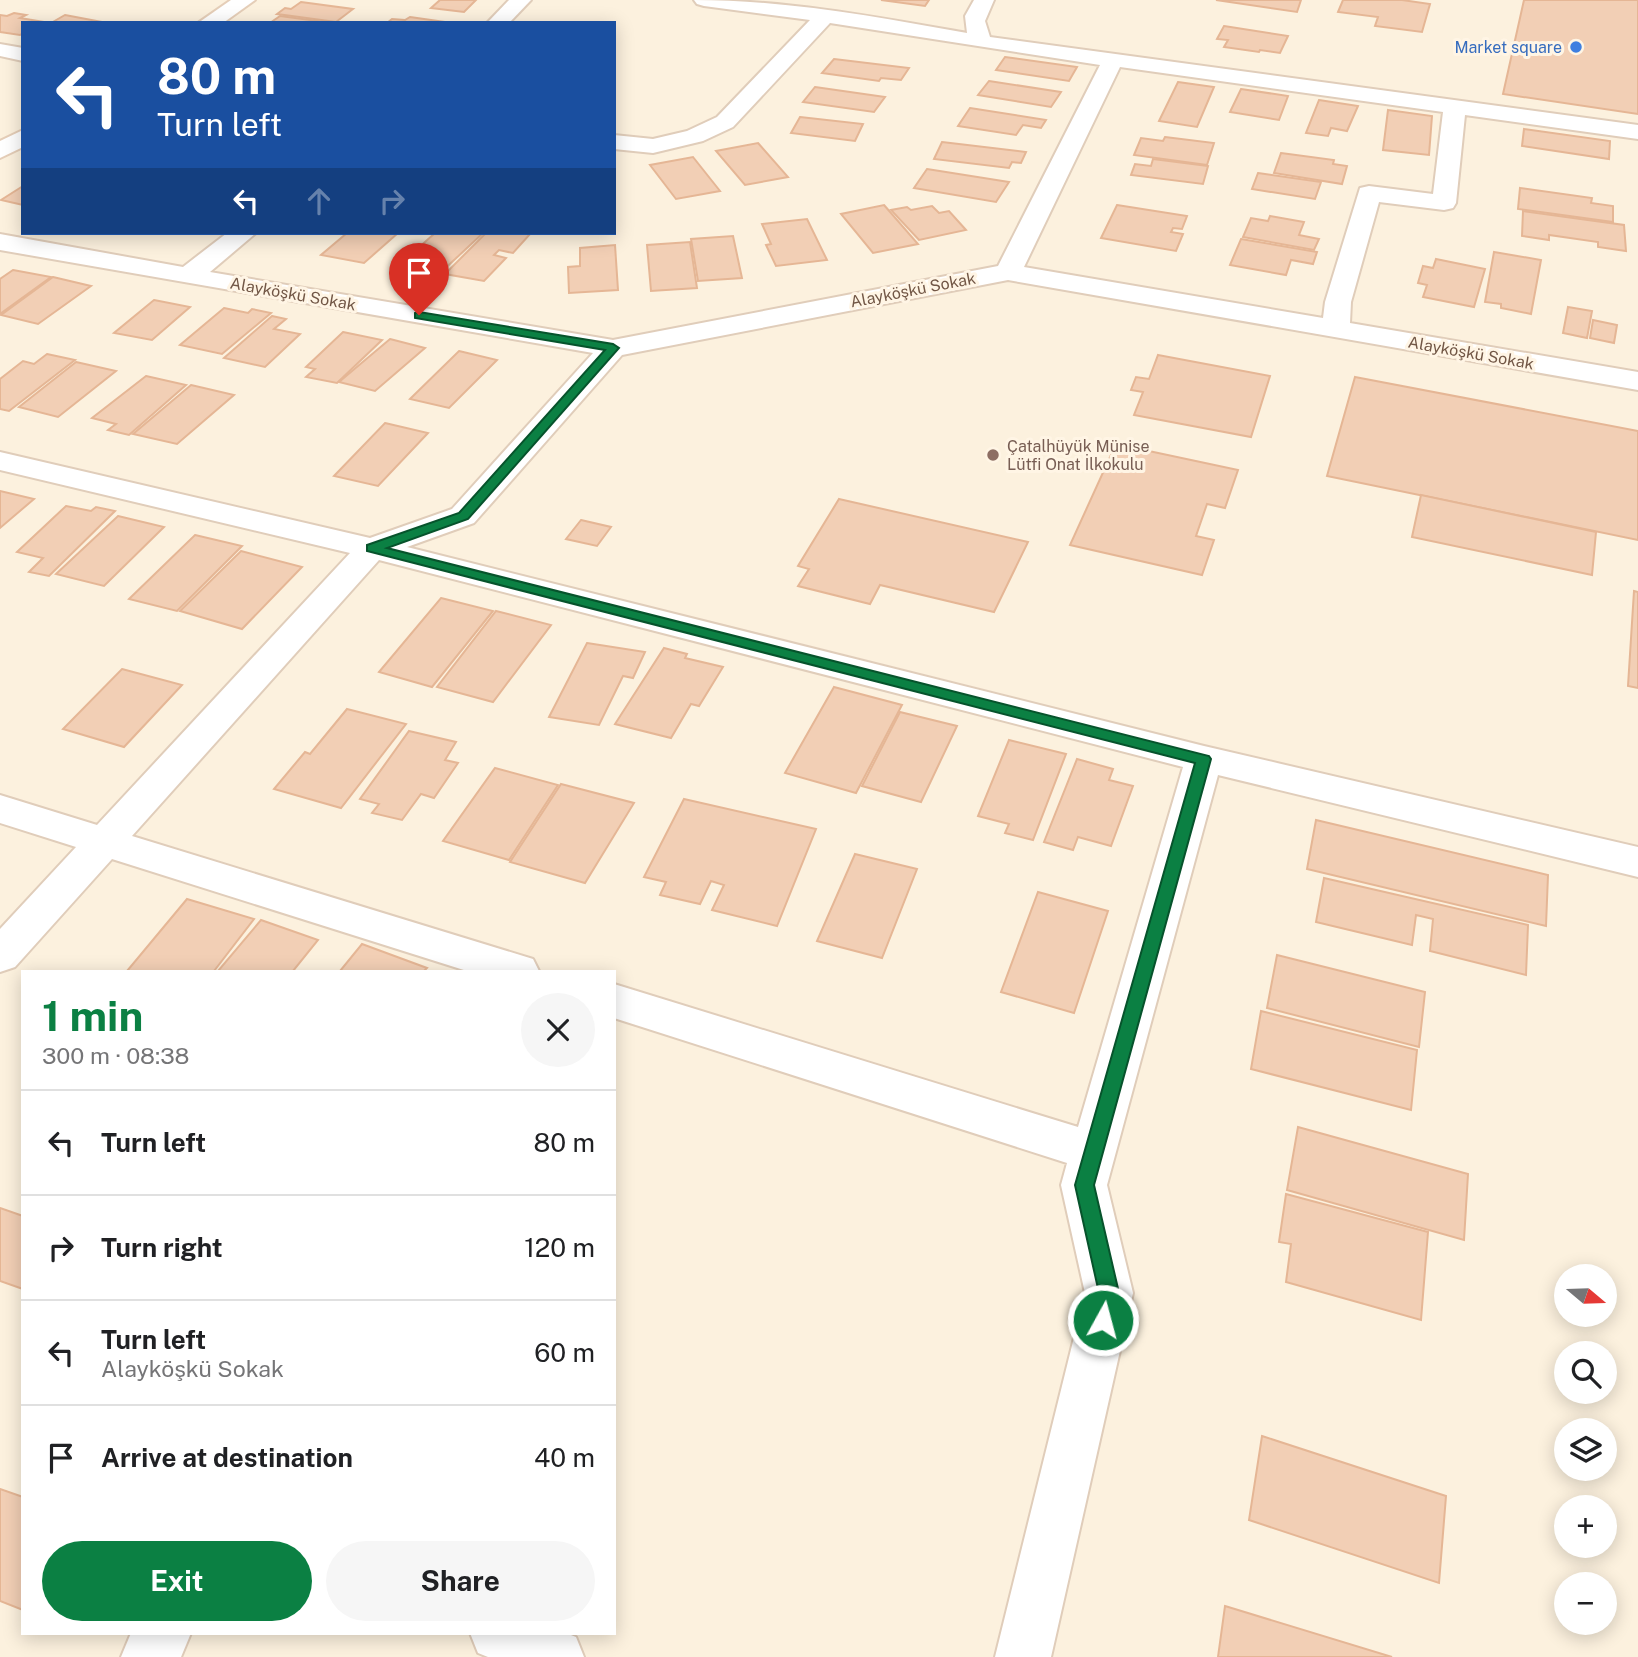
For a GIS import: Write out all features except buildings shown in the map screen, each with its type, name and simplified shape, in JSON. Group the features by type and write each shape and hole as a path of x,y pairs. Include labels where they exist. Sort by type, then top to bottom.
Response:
{"street":[{"path":"211,21 244,0"},
{"path":"499,21 521,0"},
{"path":"704,0 825,16 982,42 1638,132"},
{"path":"982,42 972,22 975,12 984,0"},
{"path":"616,142 653,146 695,136 725,121 825,16"},
{"path":"0,50 21,55"},
{"path":"1008,272 1113,60"},
{"path":"1336,330 1338,302 1369,193 1444,203 1454,107"},
{"path":"0,151 21,138"},
{"path":"188,276 240,235"},
{"name":"Alayköşkü Sokak","path":"0,242 613,348 1008,272 1638,381"},
{"path":"0,956 372,548 463,516 613,348"},
{"path":"0,461 372,548 1204,759 1638,862"},
{"path":"1023,1657 1109,1293 1084,1185 1204,759"},
{"path":"0,809 515,970"},
{"path":"616,1002 1093,1151"},
{"path":"149,1657 162,1635"},
{"path":"503,1635 556,1657"}],"place":[{"name":"Market square","path":"1576,47"},
{"name":"Çatalhüyük Münise Lütfi Onat İlkokulu","path":"993,455"}],"route":[{"path":"419,315 613,348 463,516 372,548 1204,759 1084,1185 1109,1293 1103,1320"}]}
